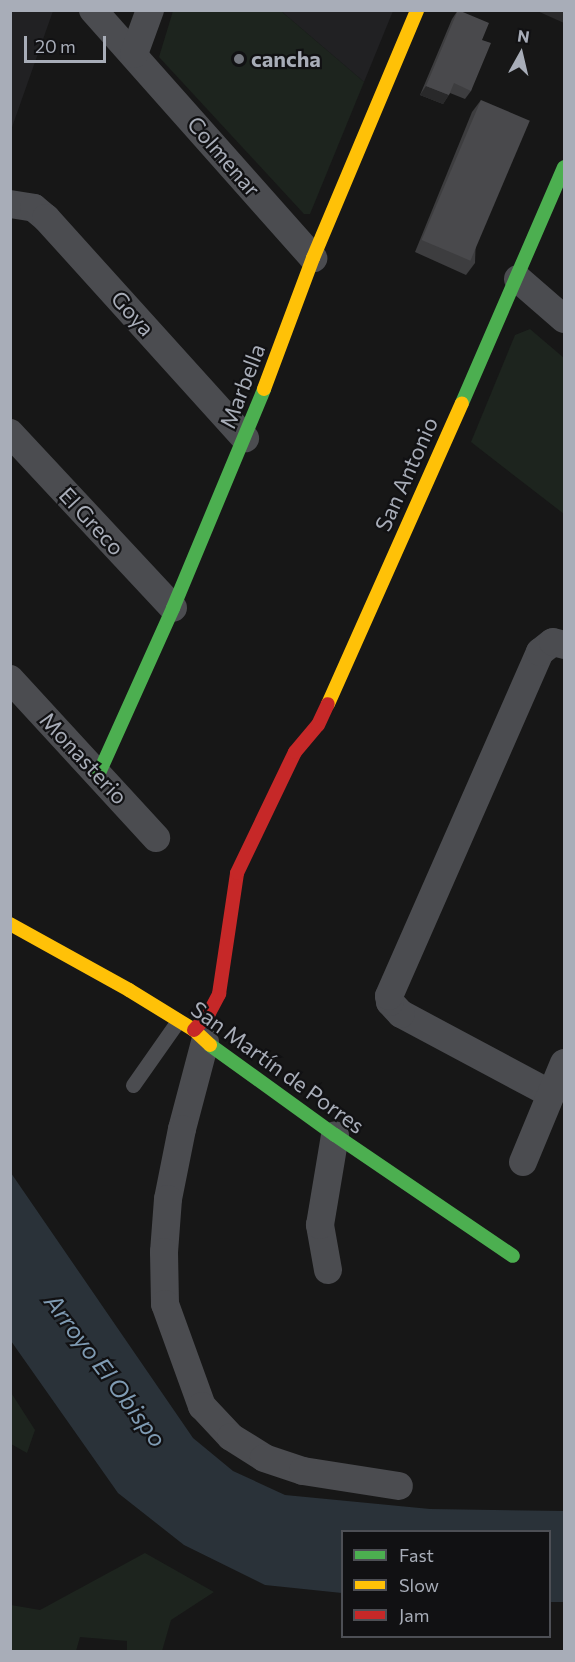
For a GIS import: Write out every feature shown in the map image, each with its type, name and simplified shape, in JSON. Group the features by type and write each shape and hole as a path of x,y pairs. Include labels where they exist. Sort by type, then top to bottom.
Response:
{"street":[{"name":"Colmenar","path":"93,10 313,258"},
{"path":"134,54 150,10"},
{"name":"Marbella","path":"99,773 173,608 245,438 313,258 417,10"},
{"name":"San Antonio","path":"200,1036 219,994 237,873 273,791 295,752 318,725 351,657 518,279 564,166"},
{"name":"Goya","path":"11,203 34,208 46,218 245,438"},
{"path":"518,279 564,320"},
{"name":"El Greco","path":"10,433 173,608"},
{"path":"551,1095 401,1014 390,1002 389,996 540,652 553,642 564,645"},
{"name":"Monasterio","path":"10,679 99,773 156,838"},
{"name":"San Martín de Porres","path":"10,924 129,990 178,1021 335,1135 513,1256"},
{"path":"200,1036 168,1199 164,1252 165,1304 202,1406 231,1437 264,1458 303,1471 399,1486"},
{"path":"523,1162 564,1063"},
{"path":"328,1270 320,1225 335,1135"}],"lane":[{"path":"133,1085 178,1021"}],"shaded area":[{"path":"10,11 53,11 11,130"},
{"path":"173,11 281,11 364,82 310,214 304,214 159,57"},
{"path":"281,11 393,11 364,82"},
{"path":"530,329 564,358 564,514 471,442 515,335"},
{"path":"10,1391 35,1430 27,1453 11,1444"},
{"path":"145,1553 214,1592 171,1620 162,1651 127,1651 127,1641 80,1637 76,1651 11,1651 11,1605 40,1610"}],"water":[{"name":"Arroyo El Obispo","path":"11,1173 193,1438 233,1471 285,1495 430,1509 564,1511 564,1602 551,1602 551,1530 341,1530 341,1593 265,1585 184,1545 118,1493 11,1341"}],"building":[{"path":"458,10 489,23 482,40 491,43 471,91 454,83 449,95 426,86"},
{"path":"481,100 530,121 470,261 422,240"}],"traffic: fast":[{"path":"462,403 564,167"},
{"path":"99,773 173,608 264,389"},
{"path":"210,1045 335,1135 513,1256"}],"traffic: slow":[{"path":"264,389 313,258 417,10"},
{"path":"328,704 462,403"},
{"path":"10,924 129,990 194,1030 210,1045"}],"traffic: jam":[{"path":"194,1030 208,1015 219,994 237,873 295,752 318,725 328,704"}],"place":[{"name":"cancha","path":"239,59"}]}
